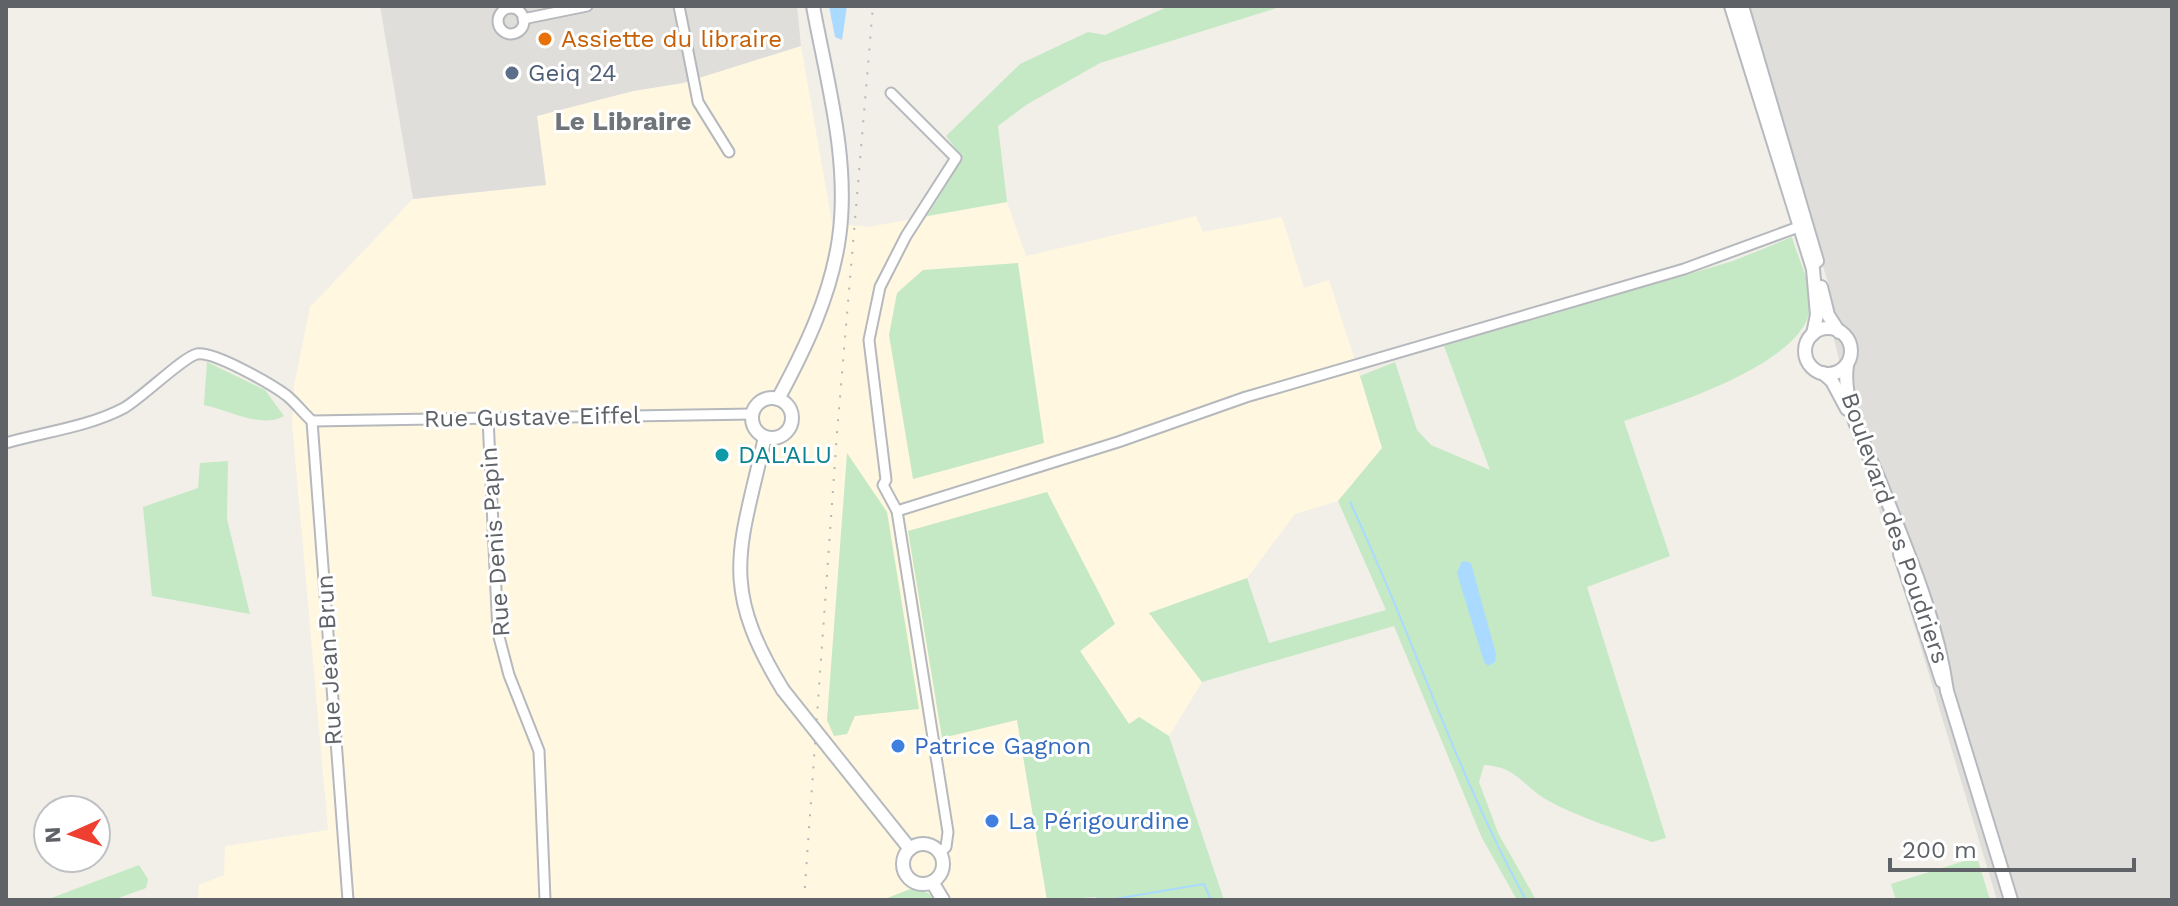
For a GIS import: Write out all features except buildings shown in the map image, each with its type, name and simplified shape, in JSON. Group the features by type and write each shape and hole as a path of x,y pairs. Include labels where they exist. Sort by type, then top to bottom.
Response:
{"main road":[{"path":"778,399 827,291 841,220 839,150 813,6"},
{"path":"1731,6 1803,226 1815,282 1817,315 1806,355 1815,370 1832,374 1847,365 1851,347 1828,315 1742,6"},
{"path":"1813,334 1825,329 1839,332"},
{"name":"Boulevard des Poudriers","path":"1847,365 1845,376 1852,410 1918,579 1943,665 1947,691 2011,900"},
{"name":"Boulevard des Poudriers","path":"1823,373 1832,381 1856,430 1935,666 1947,691"},
{"path":"778,399 791,411 791,424 778,437 765,437 756,430 753,414 760,403 778,399"},
{"path":"765,437 741,532 739,559 747,618 758,649 783,690 910,849"},
{"path":"929,845 939,853 941,872 932,882 914,882 905,873 903,860 910,849 929,845"},
{"path":"932,882 943,900"}],"street":[{"path":"523,19 587,6"},
{"path":"679,6 698,102 729,152"},
{"path":"891,93 956,158 906,236 880,287 869,340 886,480 883,485 897,511 948,832 946,847 939,853"},
{"path":"897,511 1118,442 1246,397 1684,269 1803,226"},
{"path":"6,443 120,410 147,395 188,358 198,354 208,354 286,395 312,421"},
{"name":"Rue Gustave Eiffel","path":"312,421 753,414"},
{"name":"Rue Denis Papin","path":"488,418 498,633 509,675 539,751 545,900"},
{"name":"Rue Jean Brun","path":"312,421 348,900"}],"shaded area":[{"path":"380,6 797,6 801,46 683,83 633,91 537,116 546,185 413,199"},
{"path":"1742,6 2172,6 2172,900 1997,900 1858,439 1829,318 1830,289"},
{"path":"801,46 832,223 868,227 1007,202 1026,256 1196,216 1203,232 1282,217 1304,288 1329,280 1383,448 1338,501 1295,514 1247,578 1150,613 1202,682 1169,736 1140,717 1130,725 1080,651 941,738 1017,719 1047,900 198,900 199,885 224,875 225,846 328,830 292,423 294,386 310,307 413,199 546,185 537,116 633,91 683,83"}],"green space":[{"path":"1169,6 1283,6 1100,63 1026,105 998,126 1007,202 927,216 963,158 946,136 1020,64 1088,32 1105,35"},
{"path":"1792,237 1811,303 1805,325 1788,344 1764,362 1734,378 1624,421 1670,556 1587,587 1666,838 1652,842 1585,818 1547,800 1505,769 1484,765 1479,782 1498,833 1536,900 1517,900 1482,838 1394,626 1202,682 1149,613 1247,578 1269,643 1386,610 1338,501 1382,448 1360,376 1395,362 1417,430 1431,445 1490,470 1444,346 1733,261"},
{"path":"1018,263 1044,443 913,479 889,335 897,293 923,270"},
{"path":"207,362 265,390 284,416 255,420 204,405"},
{"path":"847,453 887,512 919,709 855,716 847,734 834,736 827,720"},
{"path":"228,461 227,519 250,614 152,596 143,507 198,488 200,463"},
{"path":"1047,492 1115,624 1080,651 1129,724 1139,717 1169,736 1224,900 1097,900 1096,897 1047,900 1017,720 942,738 908,531"},
{"path":"1977,857 1990,900 1896,900 1891,884"},
{"path":"139,865 148,879 146,888 113,900 46,900"},
{"path":"913,888 928,893 935,900 887,898"}],"water":[{"path":"829,6 847,6 842,40 835,37"},
{"path":"1462,561 1471,563 1496,654 1495,662 1488,666 1484,662 1457,573"}],"waterway":[{"path":"1350,502 1478,803 1526,900"},
{"path":"1109,900 1204,884 1211,900"}],"railway":[{"path":"804,900 837,433 873,6"}],"place":[{"name":"Assiette du libraire","path":"545,39"},
{"name":"Geiq 24","path":"512,73"},
{"name":"DAL'ALU","path":"722,455"},
{"name":"Patrice Gagnon","path":"898,746"},
{"name":"La Périgourdine","path":"992,821"}],"district":[{"name":"Le Libraire","path":"623,121"}]}
